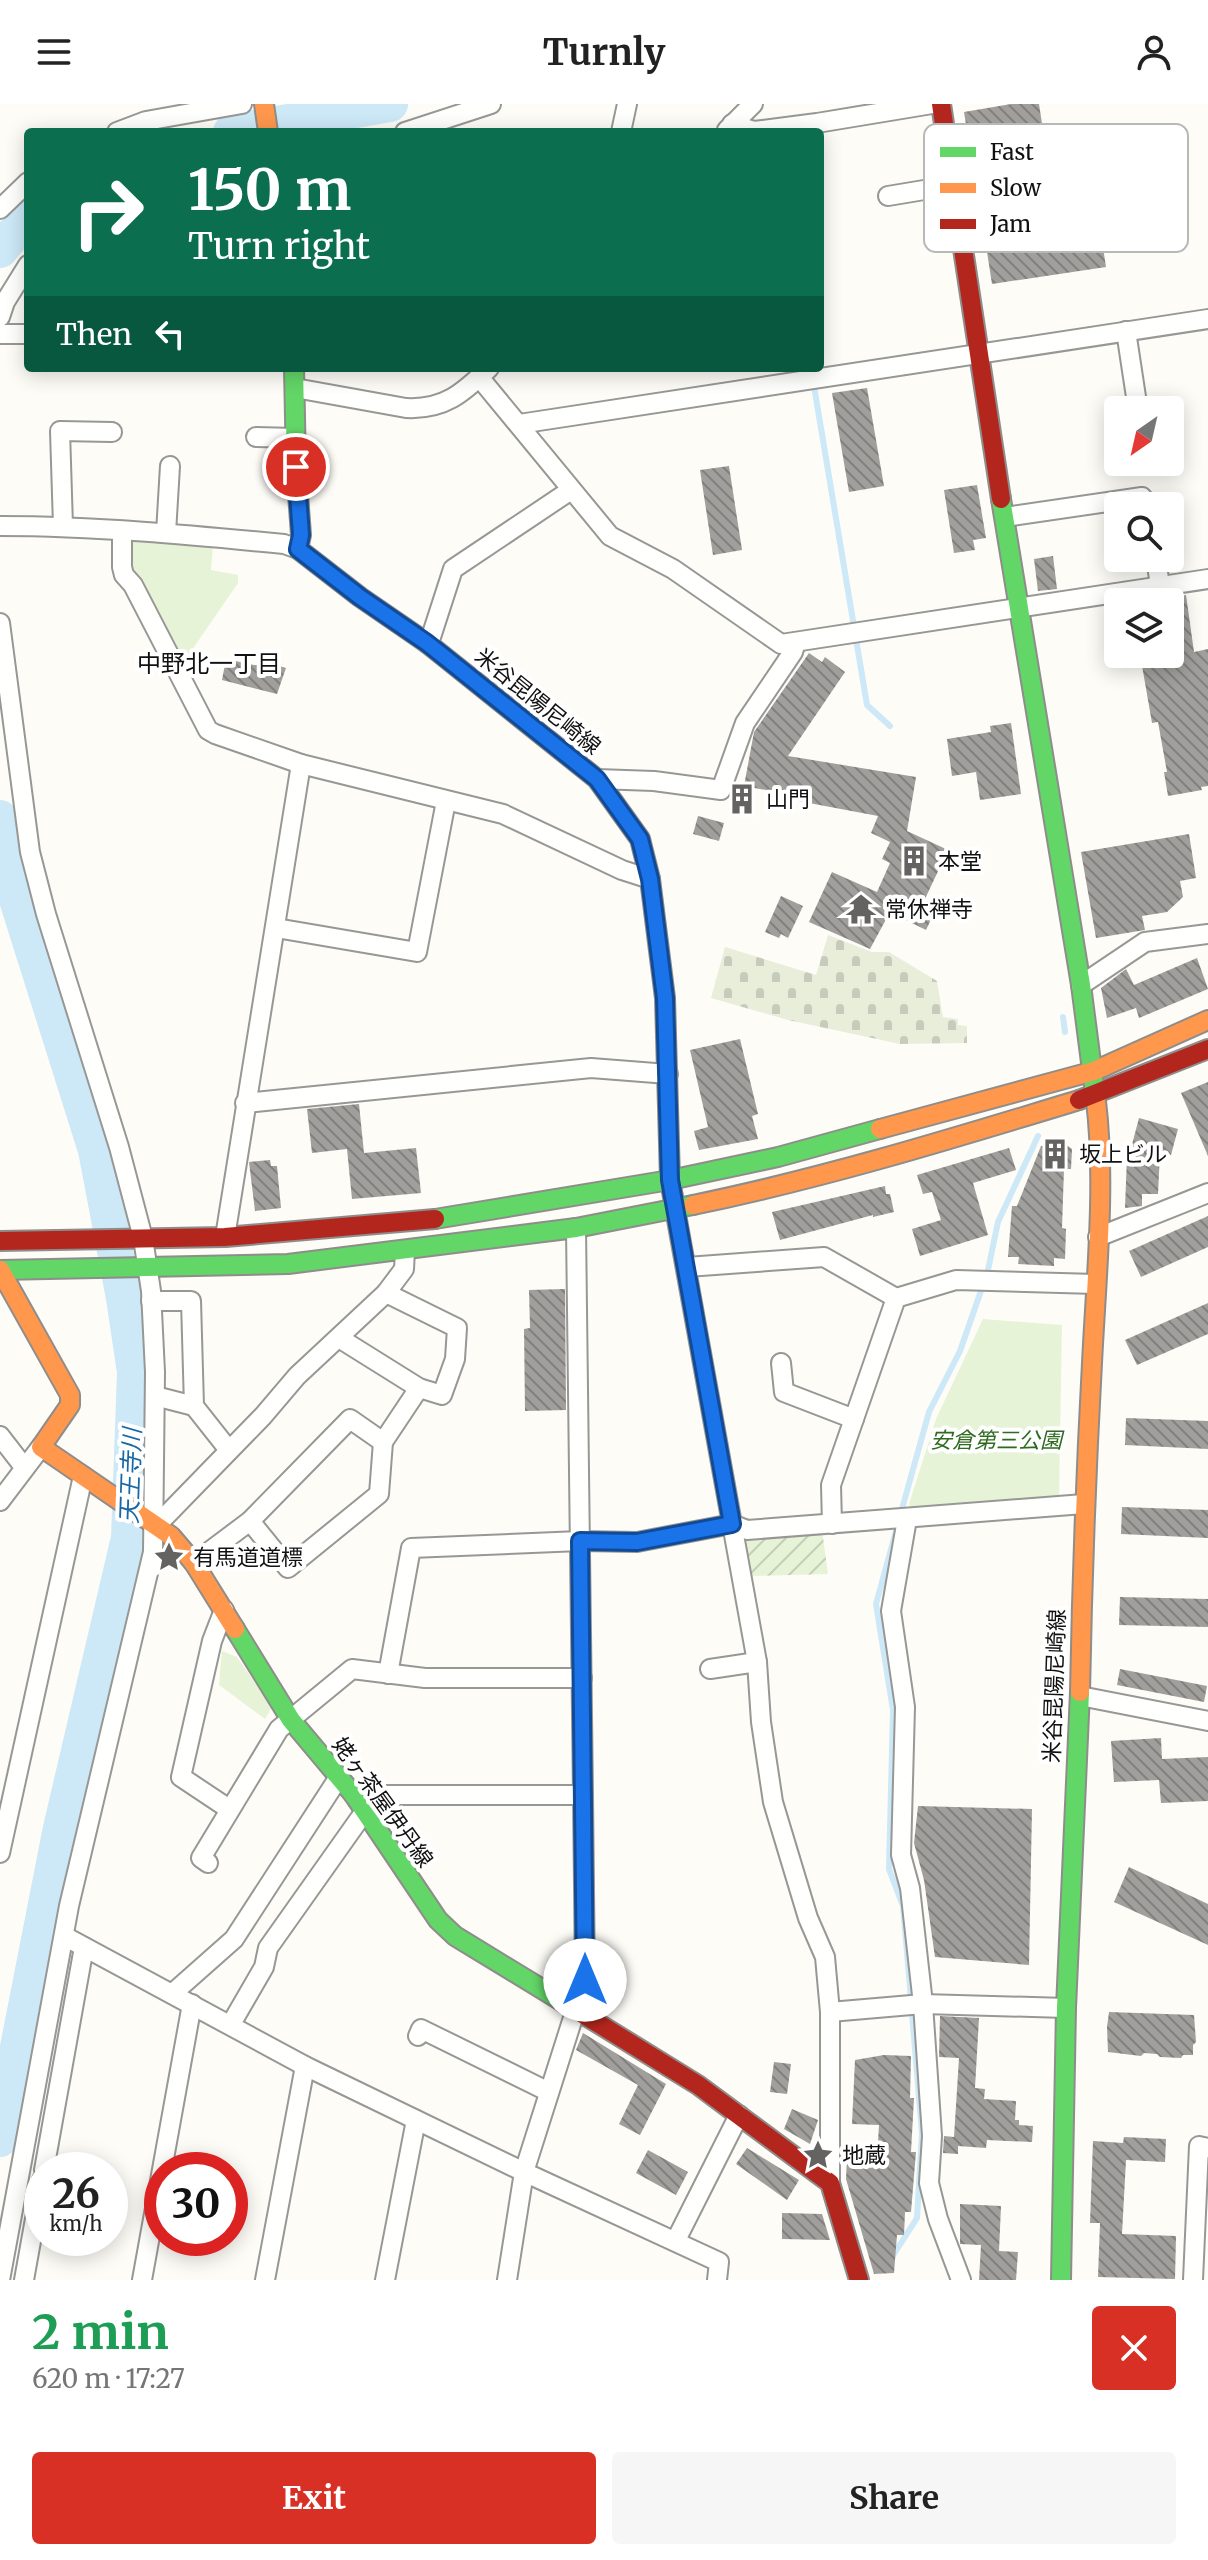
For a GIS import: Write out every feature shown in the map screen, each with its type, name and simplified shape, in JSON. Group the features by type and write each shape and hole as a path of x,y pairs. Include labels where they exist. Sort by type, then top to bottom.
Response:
{"main road":[{"name":"米谷昆陽尼崎線","path":"941,104 944,124"},
{"path":"264,105 267,128"},
{"name":"米谷昆陽尼崎線","path":"964,252 1018,607 1081,985 1100,1135 1066,2008 1061,2280"},
{"path":"294,372 301,535 298,549"},
{"name":"米谷昆陽尼崎線","path":"298,549 427,643 597,779 640,839 650,879 665,998 670,1180 675,1209"},
{"path":"0,1241 225,1237 452,1218 670,1180 778,1157 1094,1071 1208,1020"},
{"path":"41,1447 70,1405 70,1395 0,1270 288,1264 576,1228 780,1187 885,1159 1095,1095 1208,1049"},
{"name":"姥ヶ茶屋伊丹線","path":"41,1447 171,1536 194,1563 291,1720 354,1795 438,1920 455,1936 698,2085 830,2183"},
{"path":"830,2183 859,2280"}],"street":[{"path":"128,128 146,121 242,104"},
{"path":"417,128 491,104"},
{"path":"622,128 627,104"},
{"path":"728,128 753,104"},
{"path":"774,128 932,104"},
{"path":"0,209 24,186"},
{"path":"888,196 924,190"},
{"path":"0,317 5,302 24,271"},
{"path":"519,424 1208,319"},
{"path":"1126,331 1136,396"},
{"path":"0,334 24,334"},
{"path":"295,388 425,409 448,402 484,373 519,424 610,536 673,569 781,644 1208,579"},
{"path":"63,526 60,431 112,432"},
{"path":"256,437 295,438"},
{"path":"166,533 170,466"},
{"path":"427,643 453,569 571,490"},
{"path":"1005,517 1104,503"},
{"path":"0,526 63,526 166,533 284,544 298,549"},
{"path":"122,531 124,575 133,585 208,730 301,764 503,814 622,870 650,879"},
{"path":"1158,572 1160,586"},
{"path":"0,623 30,852 46,914 119,1147 151,1301 155,1396 150,1522 153,1552 64,1936 0,2280"},
{"path":"597,779 654,781 721,790 745,723 793,652 796,642"},
{"path":"225,1237 301,764"},
{"path":"276,928 417,952 446,801"},
{"path":"1081,985 1145,942 1208,934"},
{"path":"245,1103 591,1068 668,1074"},
{"path":"1098,1237 1208,1193"},
{"path":"675,1209 757,1662 761,1722 773,1802 808,1918 825,1957 830,2012 830,2183"},
{"path":"507,2280 524,2172 585,1980 576,1228"},
{"path":"150,1522 263,1416 297,1376 386,1293 404,1269 405,1250"},
{"path":"687,1267 824,1257 896,1298 956,1280 1096,1284"},
{"path":"339,1338 419,1388 442,1395 455,1359 457,1328 386,1293"},
{"path":"832,1524 831,1485 896,1298"},
{"path":"151,1301 191,1301 194,1406 228,1449"},
{"path":"781,1363 784,1392 854,1419"},
{"path":"250,1521 288,1568 379,1494 383,1442 419,1388"},
{"path":"155,1396 194,1406"},
{"path":"194,1563 250,1521 350,1419 383,1442"},
{"path":"0,1436 24,1467"},
{"path":"0,1501 41,1447"},
{"path":"0,1853 83,1476"},
{"path":"388,1674 411,1548 580,1541 637,1542 732,1524 747,1530 1084,1504"},
{"path":"907,1519 891,1611 905,1707 901,1855 910,1888 923,2004 932,2136 929,2183 938,2219 961,2280"},
{"path":"224,1610 212,1641 181,1777 229,1809"},
{"path":"710,1669 757,1662"},
{"path":"201,1858 279,1729 352,1669 425,1678 582,1678"},
{"path":"1080,1696 1208,1721"},
{"path":"173,1993 234,1939 339,1777"},
{"path":"354,1795 583,1795"},
{"path":"231,2024 264,1967 268,1948 365,1811"},
{"path":"64,1936 305,2066 719,2262 717,2280"},
{"path":"47,2152 84,1947"},
{"path":"142,2280 192,2004"},
{"path":"830,2012 923,2004 1066,2008"},
{"path":"421,2030 549,2092"},
{"path":"265,2280 305,2066"},
{"path":"676,2240 739,2115"},
{"path":"385,2280 416,2120"},
{"path":"1193,2280 1199,2146 1208,2148"},
{"path":"24,2280 28,2256"}],"green space":[{"path":"125,535 213,545 211,570 238,575 238,583 183,663 128,566"},
{"path":"828,935 872,952 889,952 937,981 943,1017 958,1019 958,1025 967,1026 967,1043 900,1044 788,1020 711,998 725,947 816,975"},
{"name":"安倉第三公園","path":"983,1319 1062,1325 1059,1498 912,1511 909,1504 936,1419"},
{"path":"822,1530 828,1574 750,1576 743,1542 749,1536"},
{"path":"222,1651 237,1657 272,1707 265,1719 219,1685"}],"building":[{"path":"1011,104 1039,104 1042,124 966,124 964,112"},
{"path":"987,252 1104,252 1106,267 992,284"},
{"path":"867,388 884,486 849,492 832,393"},
{"path":"729,466 742,550 713,555 700,470"},
{"path":"977,485 986,538 973,540 975,550 954,553 944,490"},
{"path":"1053,556 1057,589 1038,591 1034,559"},
{"path":"1184,595 1194,652 1208,649 1208,786 1201,787 1202,790 1168,796 1158,722 1152,723 1142,668 1184,668"},
{"path":"809,653 822,662 825,657 845,672 788,756 916,777 907,831 948,850 924,901 937,907 926,930 890,912 870,949 809,922 832,872 877,892 890,863 882,859 890,842 871,833 878,816 793,800 793,795 744,786 754,732"},
{"path":"226,659 254,665 262,665 264,661 286,668 277,694 222,680"},
{"path":"1011,723 1021,794 980,800 976,772 952,776 947,739 991,732 990,726"},
{"path":"698,816 724,823 719,841 693,834"},
{"path":"1189,834 1196,878 1180,881 1183,897 1167,912 1142,916 1145,930 1096,938 1081,852"},
{"path":"781,896 803,906 788,938 765,932"},
{"path":"1197,958 1208,989 1139,1018 1136,1008 1107,1018 1101,988 1126,969 1134,985"},
{"path":"740,1039 758,1114 752,1116 758,1139 699,1150 694,1131 708,1127 690,1050"},
{"path":"1208,1082 1208,1156 1181,1093"},
{"path":"359,1104 364,1153 416,1148 421,1193 352,1199 347,1149 312,1153 307,1109"},
{"path":"1139,1118 1178,1129 1171,1155 1160,1152 1158,1194 1142,1194 1142,1206 1125,1208 1127,1156"},
{"path":"1065,1144 1072,1149 1071,1169 1064,1169 1062,1228 1066,1229 1065,1259 1054,1258 1054,1266 1018,1264 1019,1257 1008,1257 1012,1206 1017,1206 1041,1146"},
{"path":"1009,1148 1016,1170 973,1183 988,1235 920,1256 912,1229 941,1220 932,1192 923,1194 917,1175"},
{"path":"270,1160 271,1166 277,1166 281,1208 255,1211 249,1162"},
{"path":"885,1186 894,1212 780,1240 772,1212"},
{"path":"1208,1216 1208,1247 1141,1277 1129,1251"},
{"path":"565,1289 566,1410 525,1411 524,1329 530,1328 529,1290"},
{"path":"1208,1303 1208,1334 1137,1365 1125,1340"},
{"path":"1126,1418 1208,1421 1208,1449 1125,1445"},
{"path":"1122,1507 1208,1510 1208,1538 1121,1534"},
{"path":"1120,1597 1208,1599 1208,1627 1119,1625"},
{"path":"1120,1669 1207,1686 1204,1702 1117,1685"},
{"path":"1161,1738 1162,1759 1208,1757 1208,1801 1161,1803 1159,1780 1114,1782 1111,1741"},
{"path":"918,1806 1032,1809 1029,1965 935,1957 924,1880 914,1843"},
{"path":"1129,1867 1208,1904 1208,1945 1114,1902"},
{"path":"1109,2012 1194,2015 1196,2042 1193,2055 1183,2055 1181,2058 1108,2052"},
{"path":"940,2016 979,2018 975,2088 985,2089 984,2099 1016,2101 1015,2120 1019,2120 1019,2125 1033,2126 1032,2142 987,2140 986,2148 958,2146 958,2154 943,2153 944,2136 954,2137 959,2058 939,2057"},
{"path":"583,2033 666,2084 640,2135 619,2124 638,2085 576,2050"},
{"path":"884,2055 911,2056 910,2098 914,2098 911,2152 916,2152 911,2212 905,2212 904,2235 897,2235 894,2273 874,2274 846,2179 847,2157 877,2159 879,2125 852,2124 855,2060"},
{"path":"774,2062 791,2064 787,2094 770,2092"},
{"path":"792,2109 818,2120 810,2144 784,2129"},
{"path":"1124,2137 1166,2139 1165,2162 1126,2160 1122,2234 1176,2236 1175,2279 1098,2277 1100,2223 1090,2223 1093,2141 1123,2143"},
{"path":"747,2148 799,2180 787,2200 736,2164"},
{"path":"648,2150 688,2172 676,2195 636,2173"},
{"path":"960,2204 1001,2206 999,2251 1018,2252 1016,2280 979,2280 981,2245 960,2244"},
{"path":"782,2213 822,2214 830,2240 782,2239"}],"waterway":[{"name":"天王寺川","path":"254,128 390,104"},
{"name":"天王寺川","path":"0,250 24,222"},
{"path":"814,386 867,705 890,726"},
{"name":"天王寺川","path":"0,818 8,871 96,1150 135,1372 129,1538 61,1828 0,2139"},
{"path":"1063,1017 1065,1032"},
{"path":"988,1270 998,1222 1038,1136"},
{"path":"900,1516 929,1412 960,1351 982,1288"},
{"path":"896,1531 876,1604 893,1710 889,1869 903,1906 911,1999"},
{"path":"892,2257 917,2218 922,2133 912,2013"}],"traffic: fast":[{"path":"294,372 301,535 298,549 427,643 597,779 640,839 650,879 665,998 666,1035"},
{"path":"1001,499 1081,985 1096,1101"},
{"path":"435,1219 670,1180 778,1157 880,1129"},
{"path":"0,1270 288,1264 576,1228 693,1205"},
{"path":"235,1629 291,1720 354,1795 438,1920 455,1936 578,2011"},
{"path":"1061,2280 1066,2008 1080,1692"}],"traffic: slow":[{"path":"264,104 267,128"},
{"path":"880,1129 1094,1071 1208,1020"},
{"path":"666,1035 673,1197"},
{"path":"693,1205 839,1170 1079,1100"},
{"path":"1080,1692 1100,1198 1096,1101"},
{"path":"0,1270 70,1395 70,1405 41,1447 171,1536 194,1563 235,1629"}],"traffic: jam":[{"path":"941,104 944,124"},
{"path":"963,252 1001,499"},
{"path":"1079,1100 1208,1049"},
{"path":"0,1241 225,1237 435,1219"},
{"path":"578,2011 698,2085 830,2183 859,2280"}],"place":[{"name":"山門","path":"742,799"},
{"name":"本堂","path":"914,861"},
{"name":"常休禅寺","path":"861,909"},
{"name":"坂上ビル","path":"1055,1154"},
{"name":"有馬道道標","path":"169,1557"},
{"name":"地蔵","path":"818,2155"}],"district":[{"name":"中野北一丁目","path":"209,664"}],"route":[{"path":"296,467 301,535 298,549 427,643 597,779 640,839 650,879 665,998 670,1180 732,1524 637,1542 580,1541 585,1980"}]}
